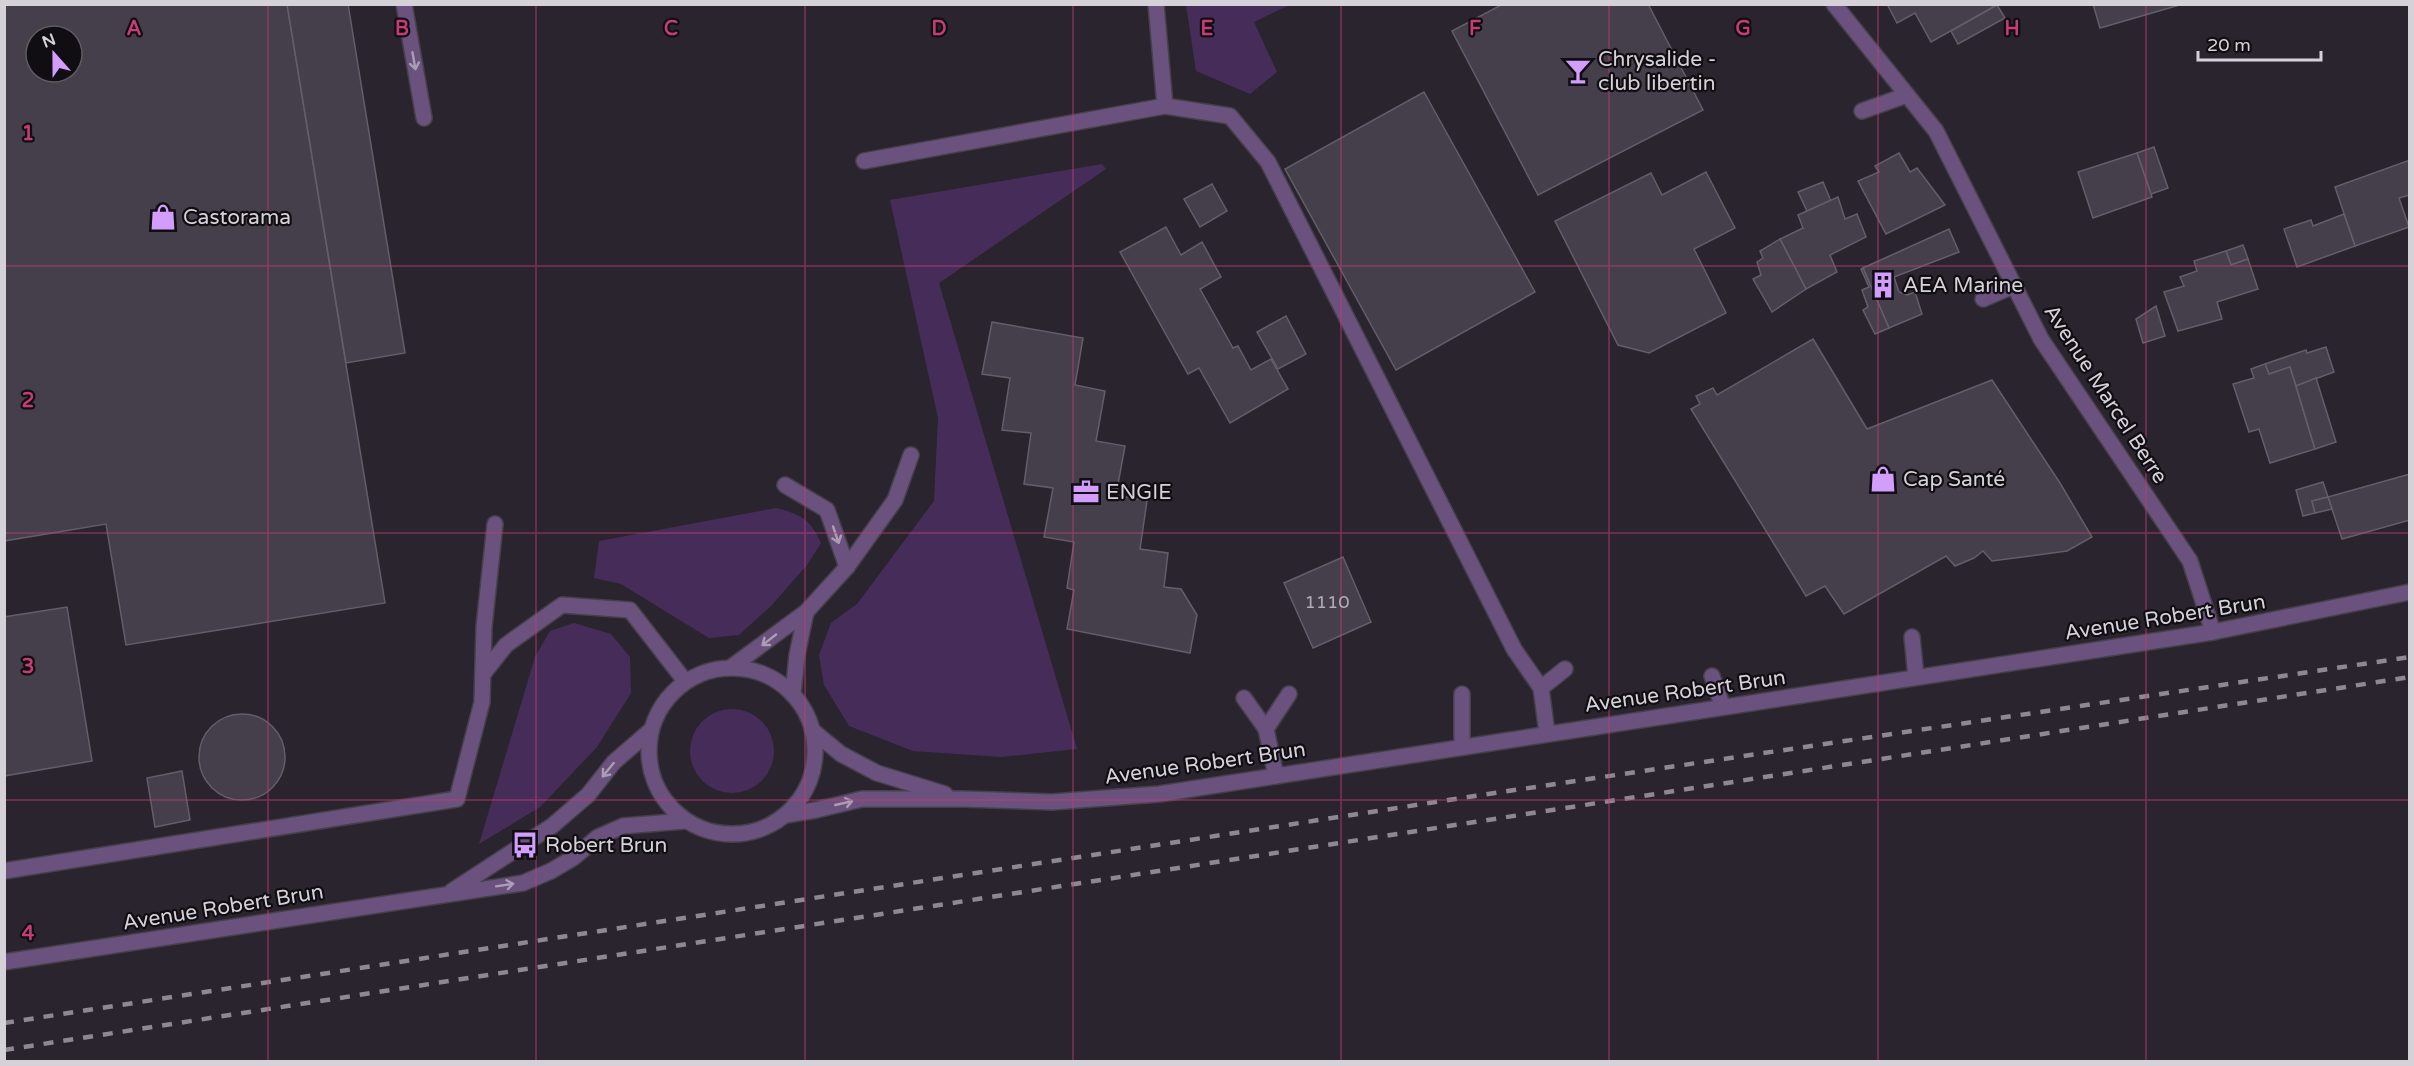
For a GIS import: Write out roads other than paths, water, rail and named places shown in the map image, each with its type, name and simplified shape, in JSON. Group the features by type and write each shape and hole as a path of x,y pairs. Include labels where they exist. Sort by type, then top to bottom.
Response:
{"street":[{"path":"404,4 424,118"},
{"path":"1156,4 1165,106"},
{"name":"Avenue Marcel Berre","path":"1834,4 1936,131 2041,339 2190,561 2213,632"},
{"path":"1862,111 1907,95"},
{"path":"864,161 1165,106 1230,116 1268,162 1514,649 1541,688 1547,733"},
{"path":"1983,299 2013,286"},
{"path":"730,668 806,612 847,567 895,500 911,455"},
{"path":"785,485 827,510 847,567"},
{"path":"4,870 457,799 482,702 484,627 495,524"},
{"name":"Avenue Robert Brun","path":"786,815 862,800 963,799 1052,802 1159,794 2213,632 2409,592"},
{"path":"483,674 506,645 562,605 630,610 685,681"},
{"path":"793,694 797,655 806,612"},
{"path":"1912,637 1916,677"},
{"path":"730,668 754,670 775,679 793,694 806,711 813,731 816,754 812,776 801,797 786,815 763,829 737,834 709,832 685,820 666,803 653,781 648,755 651,730 658,711 670,695 685,681 707,672 730,668"},
{"path":"1541,688 1565,669"},
{"path":"1712,676 1723,707"},
{"path":"1266,729 1288,694"},
{"path":"1462,694 1462,747"},
{"path":"1244,698 1266,729 1276,776"},
{"name":"Avenue Robert Brun","path":"448,894 552,826 588,795 614,762 651,730"},
{"name":"Avenue Robert Brun","path":"813,731 841,754 877,773 963,799"},
{"name":"Avenue Robert Brun","path":"4,962 523,883 551,871 573,858 598,837 623,826 685,820"}],"railway":[{"path":"4,1023 1468,797 2410,657"},
{"path":"4,1050 2410,677"}],"place":[{"name":"Chrysalide - club libertin","path":"1578,71"},
{"name":"Castorama","path":"163,217"},
{"name":"AEA Marine","path":"1883,285"},
{"name":"Cap Santé","path":"1883,479"},
{"name":"ENGIE","path":"1086,492"},
{"name":"Robert Brun","path":"525,845"}]}
